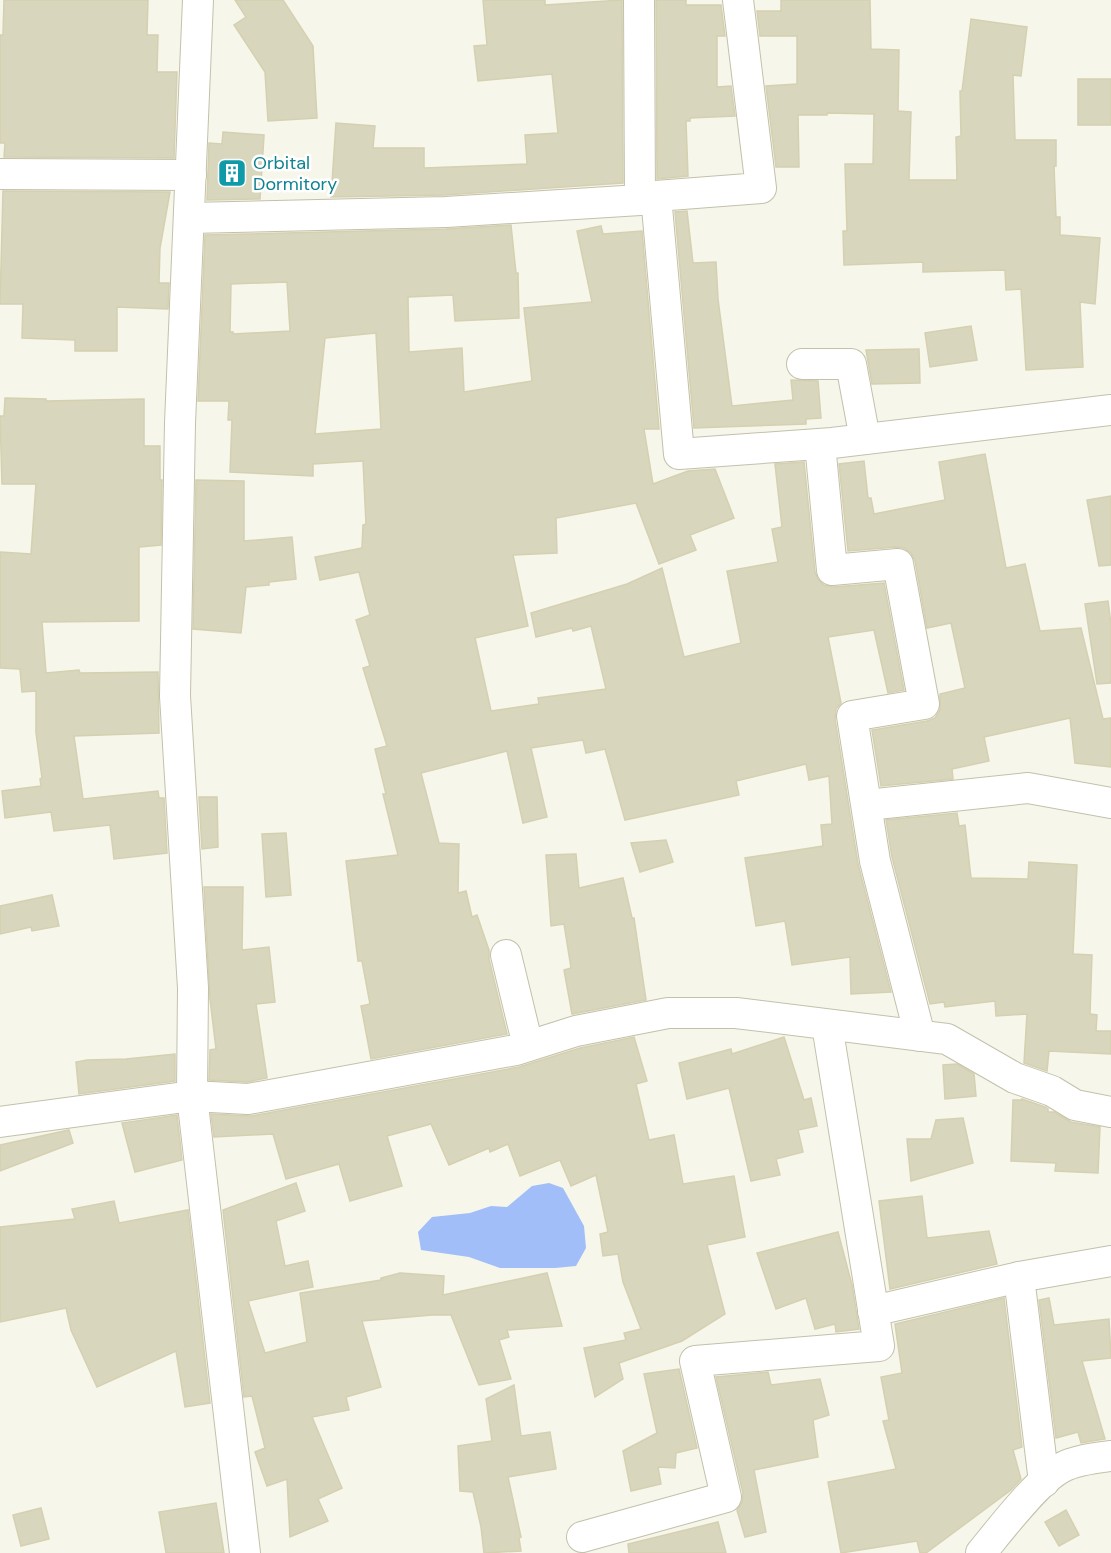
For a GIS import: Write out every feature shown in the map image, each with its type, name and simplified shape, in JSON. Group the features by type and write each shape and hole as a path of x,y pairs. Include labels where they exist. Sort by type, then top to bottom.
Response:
{"street":[{"path":"198,0 180,423 175,696 192,988 192,1096 245,1553"},
{"path":"639,0 648,198 679,454 820,444 1111,410"},
{"path":"189,218 446,213 761,188 738,0"},
{"path":"0,174 191,175"},
{"path":"802,364 851,364 865,439"},
{"path":"820,444 832,570 898,564 924,704 852,716 875,861 920,1036"},
{"path":"867,805 1028,788 1111,803"},
{"path":"506,955 528,1046"},
{"path":"0,1122 192,1096 248,1100 528,1046 576,1031 668,1013 736,1013 947,1039 1015,1078 1052,1091 1075,1105 1111,1112"},
{"path":"582,1537 726,1497 695,1361 879,1346 827,1025"},
{"path":"873,1311 1019,1277 1111,1261"},
{"path":"1019,1277 1044,1482"},
{"path":"981,1553 1044,1482 1061,1467 1111,1456"}],"water":[{"path":"549,1183 563,1188 584,1226 586,1248 576,1266 500,1268 469,1257 421,1250 418,1232 432,1217 470,1213 491,1206 507,1207 532,1186"}],"building":[{"path":"4,0 148,0 147,35 158,35 157,72 177,72 174,158 4,157 5,143 0,143 0,35 3,35"},
{"path":"235,0 283,0 313,46 317,118 268,121 265,72 234,25 246,17"},
{"path":"483,0 545,0 545,5 622,0 623,183 445,195 331,197 336,123 375,126 373,148 424,148 424,168 527,164 525,135 558,133 552,74 478,81 474,46 487,45"},
{"path":"656,0 686,0 686,5 721,5 725,36 717,36 717,87 731,86 735,116 690,118 690,121 686,121 688,176 657,179"},
{"path":"781,0 870,0 871,49 899,50 898,111 911,112 909,180 957,180 956,137 961,136 960,91 962,91 971,19 1027,27 1021,76 1013,75 1015,140 1056,140 1056,166 1054,166 1056,217 1060,217 1060,235 1100,238 1095,304 1080,302 1083,367 1026,370 1021,289 1006,290 1005,270 923,272 923,262 844,265 843,231 847,231 845,164 873,164 874,114 798,115 799,167 776,167 766,86 797,84 797,36 760,36 757,11 781,11"},
{"path":"1078,79 1111,79 1111,125 1078,125"},
{"name":"Orbital Dormitory","path":"223,132 264,135 260,199 207,200 209,143 222,144"},
{"path":"3,191 170,192 160,248 159,283 169,283 168,309 117,307 117,351 75,351 75,340 22,338 23,304 0,304"},
{"path":"687,211 693,263 716,262 718,299 732,406 793,400 791,380 818,381 821,418 806,419 806,424 694,428 675,212"},
{"path":"511,225 516,273 518,273 519,318 455,321 453,295 408,297 409,352 462,348 464,392 532,381 524,308 592,302 577,231 601,226 603,234 642,231 659,429 644,429 653,484 688,471 715,469 734,518 690,535 696,550 659,564 636,503 556,518 557,553 513,555 528,626 475,638 491,711 539,704 538,698 606,689 591,626 536,637 531,613 627,584 662,568 684,657 741,643 727,571 778,562 772,529 782,527 775,464 804,462 815,572 818,579 824,585 833,587 884,583 904,690 888,693 874,630 828,637 841,703 836,709 835,719 858,864 891,992 851,994 850,957 792,965 785,921 756,926 745,858 823,846 821,825 832,824 829,776 809,780 806,764 736,781 739,795 625,820 605,749 586,753 583,740 531,748 547,817 523,823 507,751 421,773 439,843 459,844 458,893 466,891 472,917 477,915 489,950 489,959 507,1034 371,1059 361,1006 370,1004 362,961 358,961 346,861 398,855 375,749 387,746 363,668 370,666 356,620 370,615 359,572 320,580 315,557 362,548 363,525 366,524 363,461 313,464 313,476 230,472 232,420 228,420 229,401 198,401 205,235 446,229","holes":["287,282 290,331 233,334 230,332 231,284","376,333 381,429 315,434 325,338"]},
{"path":"971,326 977,360 930,367 925,333"},
{"path":"919,349 920,383 872,384 866,350"},
{"path":"5,398 46,399 46,401 144,399 144,446 160,446 161,545 139,547 139,621 42,622 46,673 79,670 80,673 158,672 159,733 74,736 83,799 158,791 159,798 164,798 167,853 114,859 110,825 54,831 51,812 5,818 2,791 41,786 40,779 42,778 36,733 36,691 22,692 20,669 0,668 0,552 31,554 36,484 2,484 0,416 4,416"},
{"path":"985,454 1006,568 1025,564 1040,631 1081,628 1103,719 1111,718 1111,767 1075,763 1070,718 984,737 989,761 952,769 953,779 881,786 872,730 935,718 940,710 940,694 965,688 951,623 927,628 915,561 911,553 904,548 896,547 848,551 839,464 864,461 868,498 871,498 874,514 945,500 939,462"},
{"path":"196,480 244,481 244,541 292,537 296,579 246,587 241,633 193,629"},
{"path":"1111,496 1111,565 1099,566 1087,500"},
{"path":"1108,601 1111,624 1111,683 1097,684 1085,604"},
{"path":"199,797 217,797 218,847 202,849"},
{"path":"957,813 959,826 965,825 971,878 1028,879 1029,862 1077,865 1073,954 1092,955 1090,1014 1097,1015 1096,1031 1111,1031 1111,1054 1049,1051 1047,1071 1024,1063 1027,1014 996,1016 995,1001 945,1007 944,1002 930,1004 892,857 886,820"},
{"path":"286,833 291,895 266,897 262,834"},
{"path":"666,840 673,862 640,872 631,843"},
{"path":"576,854 579,888 623,878 632,918 634,918 646,1000 572,1014 564,970 571,968 564,924 551,926 546,855"},
{"path":"204,887 243,887 242,950 269,947 275,1002 256,1004 267,1078 247,1082 209,1080 210,1050 216,1049 210,999"},
{"path":"52,895 59,926 32,931 31,927 0,934 0,906"},
{"path":"634,1037 647,1081 636,1084 649,1140 674,1135 683,1184 734,1176 745,1237 707,1245 725,1314 682,1341 619,1363 623,1379 595,1397 584,1348 626,1340 624,1333 641,1329 623,1282 618,1254 603,1256 600,1234 608,1232 596,1175 571,1186 560,1160 520,1176 508,1144 490,1152 489,1148 449,1165 431,1124 387,1136 402,1186 350,1201 339,1164 286,1179 273,1134 214,1137 211,1114 251,1116 519,1067 580,1048"},
{"path":"784,1037 804,1100 811,1098 817,1126 798,1130 803,1152 776,1159 780,1175 751,1181 729,1088 687,1099 679,1063 731,1049 732,1054"},
{"path":"175,1054 175,1081 79,1094 76,1062"},
{"path":"957,1064 974,1074 976,1096 945,1099 943,1065"},
{"path":"1022,1099 1045,1107 1048,1112 1054,1112 1071,1122 1100,1127 1098,1173 1055,1171 1056,1163 1011,1161 1013,1100"},
{"path":"177,1115 182,1160 135,1172 122,1123"},
{"path":"963,1118 973,1163 911,1181 907,1139 931,1139 936,1120"},
{"path":"69,1130 73,1143 0,1171 0,1145"},
{"path":"296,1183 305,1211 276,1221 285,1266 308,1261 313,1287 248,1301 265,1353 307,1342 300,1293 381,1280 381,1278 400,1273 444,1276 443,1295 547,1273 562,1326 507,1330 509,1337 499,1340 511,1379 479,1385 451,1315 362,1321 381,1387 346,1397 349,1410 312,1417 342,1488 318,1499 328,1521 290,1537 287,1479 267,1486 255,1452 265,1448 252,1396 244,1397 223,1210"},
{"path":"922,1196 927,1238 989,1231 997,1264 890,1289 879,1201"},
{"path":"114,1201 119,1223 188,1210 210,1403 185,1407 176,1351 97,1387 71,1330 66,1308 0,1322 0,1227 75,1219 72,1209"},
{"path":"838,1232 852,1285 859,1329 836,1332 835,1324 815,1329 806,1298 776,1309 757,1253"},
{"path":"1004,1298 1022,1447 1013,1450 1021,1479 1011,1490 926,1553 920,1553 917,1541 841,1553 828,1482 896,1469 883,1421 889,1420 881,1377 902,1373 895,1324"},
{"path":"1049,1298 1054,1325 1109,1319 1111,1358 1082,1361 1105,1439 1081,1443 1078,1432 1056,1438 1039,1300"},
{"path":"679,1369 697,1448 676,1453 675,1468 658,1467 661,1484 631,1491 623,1451 657,1433 644,1374"},
{"path":"768,1372 771,1385 820,1379 829,1415 813,1420 818,1457 754,1470 766,1532 745,1537 737,1510 742,1502 743,1493 716,1377"},
{"path":"514,1385 521,1436 550,1432 556,1469 508,1477 521,1537 519,1538 521,1551 484,1553 473,1492 460,1491 458,1446 492,1441 486,1399"},
{"path":"216,1503 224,1553 166,1553 159,1512"},
{"path":"41,1508 49,1539 21,1546 13,1515"},
{"path":"1066,1510 1079,1535 1059,1546 1045,1522"},
{"path":"718,1522 726,1553 629,1553 628,1544"}],"place":[{"name":"Orbital Dormitory","path":"232,173"}]}
